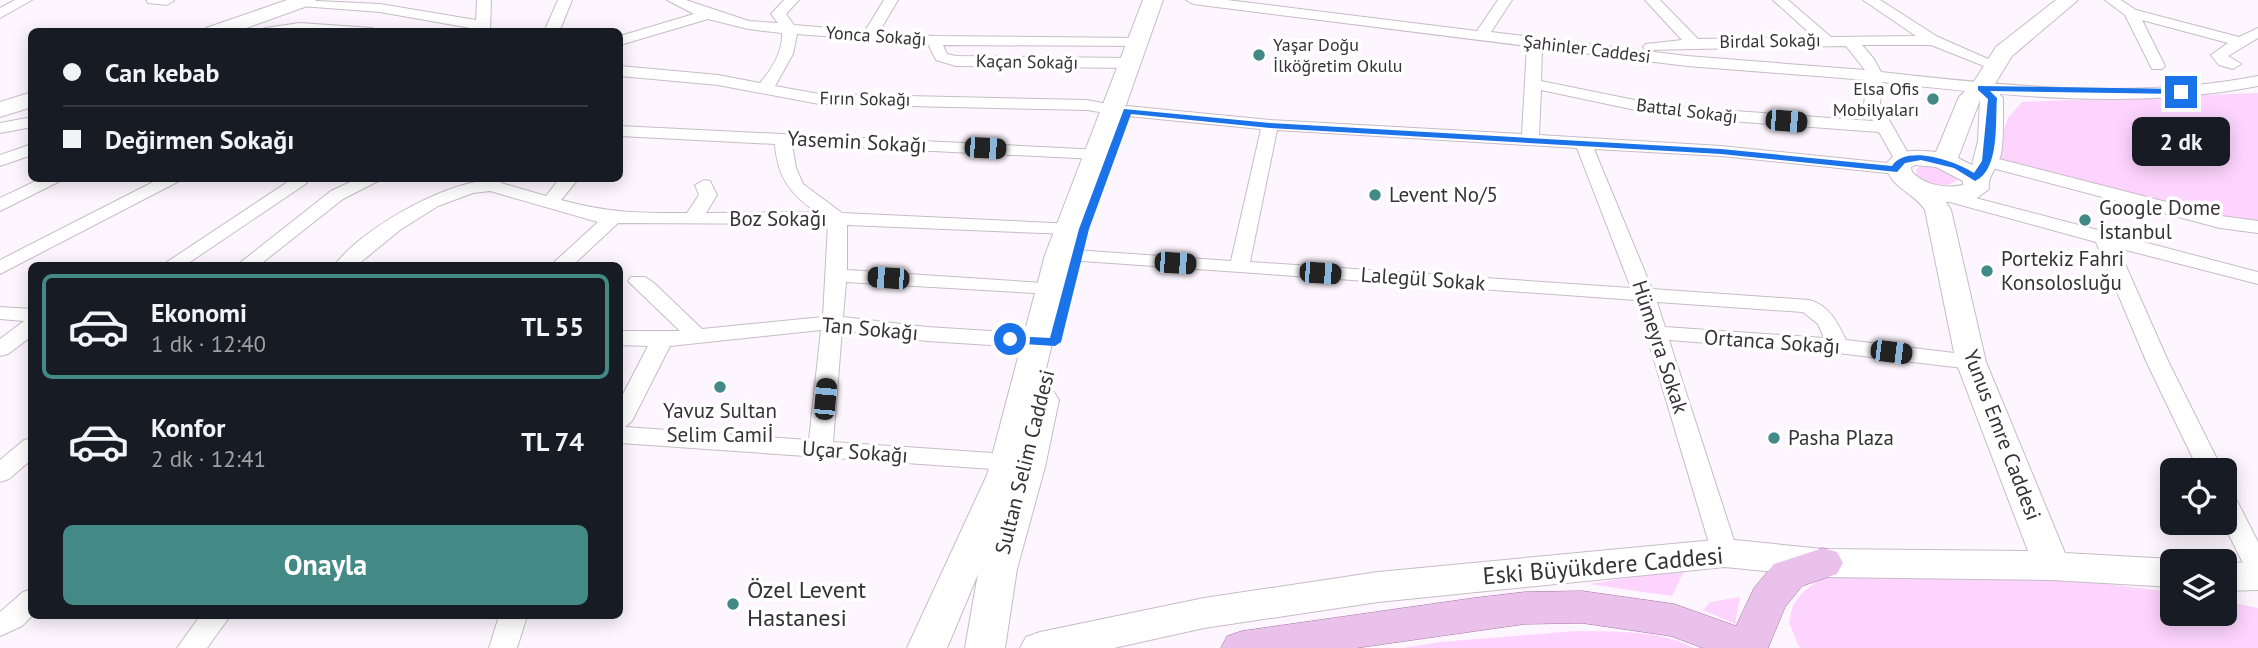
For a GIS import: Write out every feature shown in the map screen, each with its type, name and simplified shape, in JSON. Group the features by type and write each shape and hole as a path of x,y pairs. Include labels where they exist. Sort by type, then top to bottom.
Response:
{"main road":[{"path":"1758,638 1768,599 1788,575 1823,563"},
{"path":"1242,648 1474,614 1525,608 1582,607 1674,620 1718,636 1735,648"}],"street":[{"path":"0,14 25,0"},
{"path":"483,28 484,0"},
{"path":"553,28 565,0"},
{"name":"Yonca Sokağı","path":"674,0 708,14 748,25 790,30 1135,53"},
{"path":"764,89 782,62 791,37 790,30 778,14 792,0"},
{"path":"869,36 891,0"},
{"name":"Sultan Selim Caddesi","path":"985,648 998,569 1028,467 1051,288 1072,242 1120,110 1153,0"},
{"name":"Sultan Selim Caddesi","path":"927,648 1007,462 1046,342 1095,154 1120,110 1171,0"},
{"name":"Şahinler Caddesi","path":"1193,0 1535,43 1982,88 2181,92 2222,88 2258,80"},
{"path":"1481,36 1505,0"},
{"path":"1652,0 1694,44"},
{"path":"1780,0 1826,40"},
{"path":"1945,161 1970,97 1982,88 1994,65 2004,52 2068,0"},
{"path":"2112,0 2131,13 2241,42"},
{"path":"225,28 304,1 394,9 479,28"},
{"path":"1878,1 1933,40 1994,65"},
{"path":"2131,13 2157,66"},
{"path":"623,40 708,14"},
{"path":"293,28 314,28"},
{"path":"2233,64 2224,62 2219,55 2258,32"},
{"name":"Kaçan Sokağı","path":"934,40 941,57 956,61 1135,53"},
{"path":"1849,40 1869,62 1875,76 1872,104 1914,178 1964,195 1976,189 1992,98 1982,88"},
{"name":"Birdal Sokağı","path":"1607,51 1694,44 1933,40"},
{"path":"1530,142 1535,43"},
{"name":"Fırın Sokağı","path":"623,71 685,76 849,101 934,100 1087,105 1270,125 1721,151 1914,178 1965,203 2258,278"},
{"name":"Battal Sokağı","path":"1533,84 1664,111 1884,127"},
{"path":"0,110 28,100"},
{"path":"0,128 28,123"},
{"path":"1239,267 1270,125"},
{"name":"Yasemin Sokağı","path":"623,131 1095,154"},
{"path":"783,138 790,180 799,192 838,219 837,275 820,450"},
{"name":"Hümeyra Sokak","path":"1584,145 1644,294 1725,552"},
{"path":"0,161 28,150"},
{"path":"1914,178 1921,157 1945,161 1979,174 2220,222 2258,227"},
{"path":"1979,174 1991,200 2007,212"},
{"name":"Yunus Emre Caddesi","path":"1914,178 1938,210 1971,362 2052,566"},
{"path":"0,205 49,182"},
{"path":"0,268 168,182"},
{"path":"177,262 293,182"},
{"path":"297,182 337,195"},
{"path":"251,262 337,195 366,182"},
{"path":"349,262 377,237 432,204 492,182"},
{"name":"Boz Sokağı","path":"492,182 550,202 613,218 838,219 1072,242"},
{"path":"550,202 567,182"},
{"path":"693,219 708,195 704,185"},
{"path":"564,262 613,218"},
{"path":"2105,240 2158,363 2205,458"},
{"name":"Lalegül Sokak","path":"1072,242 1239,267 1809,306 1827,321 1839,346"},
{"path":"837,275 1051,288"},
{"path":"638,281 656,292 696,335"},
{"path":"0,313 28,315"},
{"name":"Tan Sokağı","path":"623,338 662,340 832,323 927,334 1046,342"},
{"path":"0,349 28,328"},
{"name":"Ortanca Sokağı","path":"1657,333 1839,346 1971,362"},
{"path":"623,415 662,340"},
{"name":"Uçar Sokağı","path":"623,435 1007,462"},
{"path":"0,473 28,449"},
{"path":"2235,535 2248,578"},
{"name":"Eski Büyükdere Caddesi","path":"1040,648 1204,613 1378,587 1725,552 1823,563 2052,566 2160,572"},
{"path":"0,625 28,603"},
{"path":"191,648 214,619"},
{"path":"503,648 512,619"}],"shaded area":[{"path":"2258,93 2258,224 2213,218 1994,160 2008,118 2022,102"},
{"path":"1936,167 1957,180 1947,185 1931,183 1917,175 1916,169"},
{"path":"1685,569 1672,596 1589,584"},
{"path":"1932,573 2090,582 2160,591 2160,626 2237,626 2237,604 2258,608 2258,648 1801,648 1789,622 1793,605 1804,591 1823,577"},
{"path":"1740,597 1735,624 1703,610 1710,602"},
{"path":"1576,631 1666,637 1694,648 1402,648 1441,642"}],"place":[{"name":"Yaşar Doğu İlköğretim Okulu","path":"1259,55"},
{"name":"Elsa Ofis Mobilyaları","path":"1933,99"},
{"name":"Levent No/5","path":"1375,195"},
{"name":"Google Dome İstanbul","path":"2085,220"},
{"name":"Portekiz Fahri Konsolosluğu","path":"1987,271"},
{"name":"Yavuz Sultan Selim Camiİ","path":"720,387"},
{"name":"Pasha Plaza","path":"1774,438"},
{"name":"Özel Levent Hastanesi","path":"733,604"}],"route":[{"path":"1010,339 1055,342 1075,256 1097,188 1127,111 1270,125 1721,151 1897,169 1903,160 1921,157 1945,161 1975,178 1982,172 1987,161 1992,98 1982,88 2181,92"}]}
